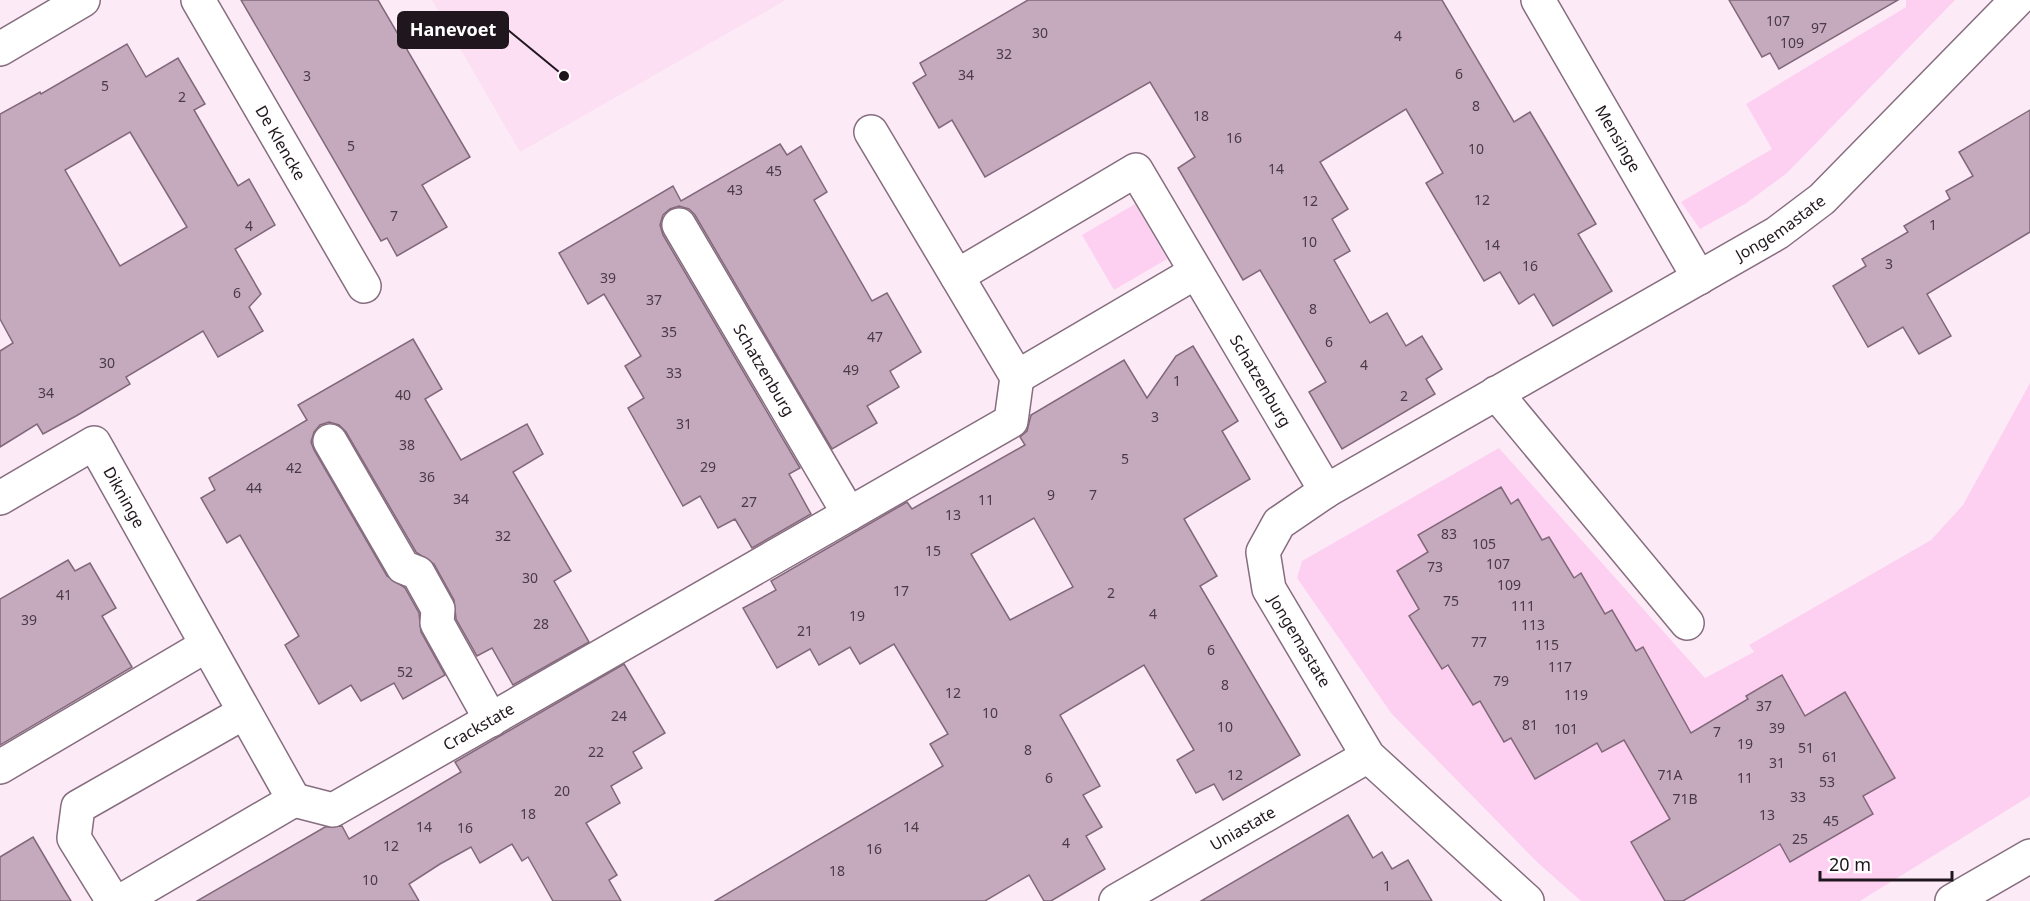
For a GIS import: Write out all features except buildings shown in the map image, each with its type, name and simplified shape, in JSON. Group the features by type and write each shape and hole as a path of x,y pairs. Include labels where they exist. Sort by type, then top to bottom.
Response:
{"street":[{"path":"0,49 83,0"},
{"name":"De Klencke","path":"198,0 364,286"},
{"name":"Mensinge","path":"1538,0 1700,278"},
{"name":"Jongemastate","path":"1527,901 1368,756 1269,589 1263,552 1280,523 1326,491 1778,233 1822,199 2017,0"},
{"path":"849,514 1011,421 1017,376 871,132"},
{"name":"Schatzenburg","path":"957,276 1136,171 1326,491"},
{"name":"Schatzenburg","path":"679,225 849,514"},
{"path":"1017,376 1196,272"},
{"path":"1496,393 1687,623"},
{"path":"330,441 403,567 418,573 438,609 437,623 491,720"},
{"name":"Dikninge","path":"0,498 94,443 207,645"},
{"name":"Crackstate","path":"294,800 333,810 849,514"},
{"path":"0,767 207,645 243,713 294,800 121,901"},
{"path":"113,901 74,838 78,807 243,713"},
{"name":"Uniastate","path":"1116,901 1368,756"},
{"path":"1952,901 2030,856"}],"shaded area":[{"path":"432,0 786,0 520,152"},
{"path":"1906,0 1955,0 1787,173 1745,204 1700,229 1681,202 1772,149 1746,104 1906,7"},
{"path":"1135,204 1167,259 1114,290 1082,235"},
{"path":"2030,383 2030,796 1860,901 1581,901 1538,863 1391,713 1297,578 1302,561 1499,448 1705,678 1754,652 1749,645 1931,540 1963,505"}],"place":[{"name":"Hanevoet","path":"564,76"}]}
